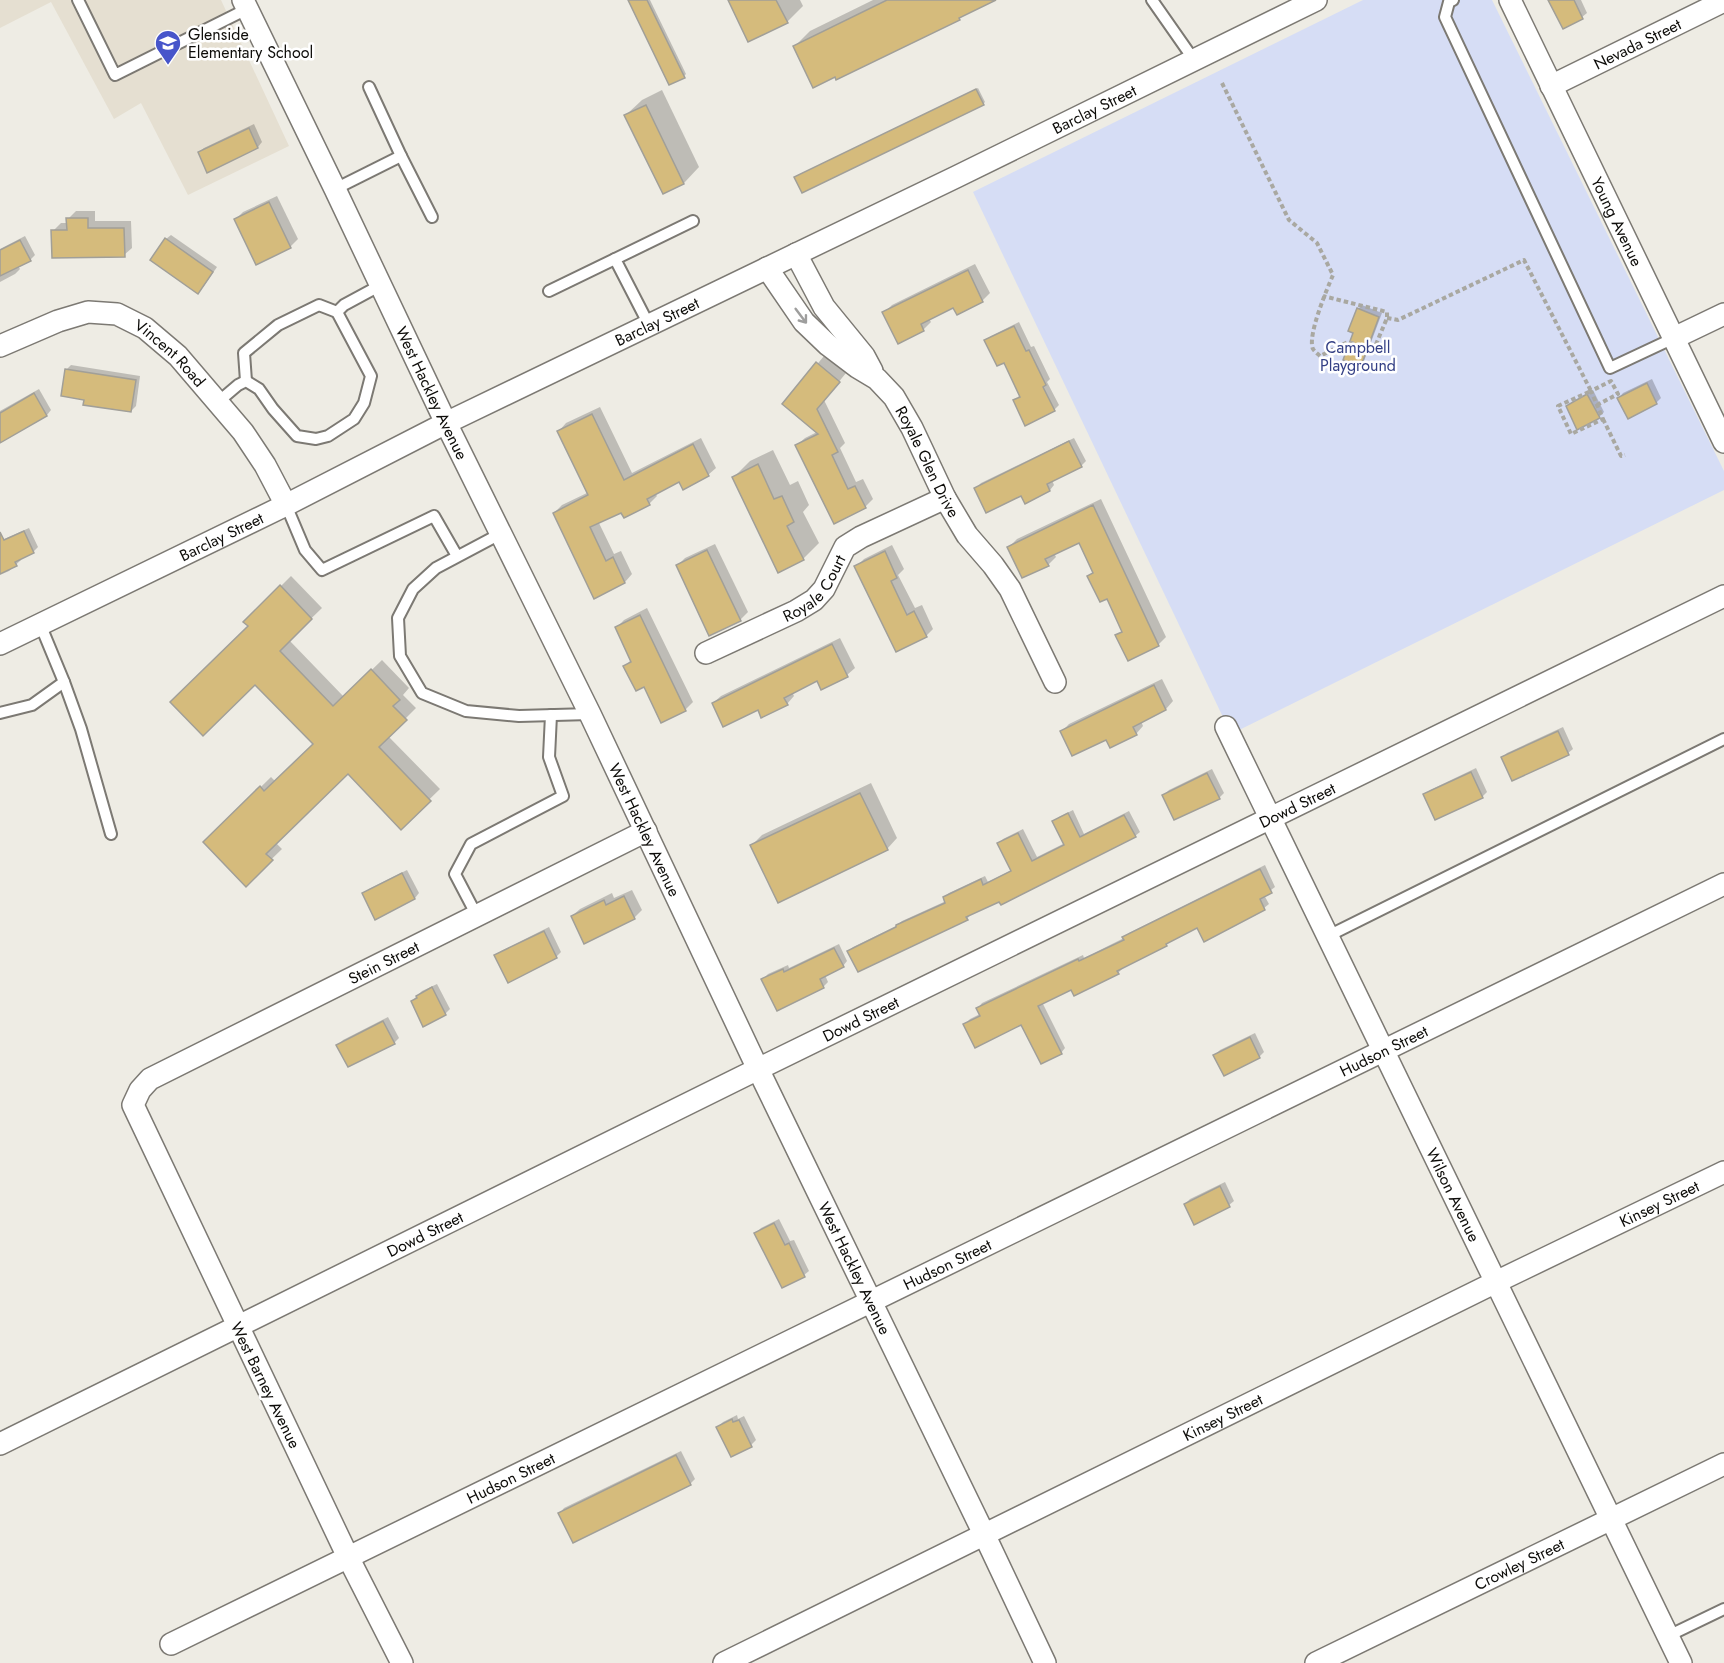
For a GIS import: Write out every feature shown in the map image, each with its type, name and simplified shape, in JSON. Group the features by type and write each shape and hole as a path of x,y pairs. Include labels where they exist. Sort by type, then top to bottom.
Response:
{"street":[{"name":"Barclay Street","path":"0,644 286,505 446,423 1316,0"},
{"name":"Young Avenue","path":"1510,0 1724,442"},
{"name":"Nevada Street","path":"1551,86 1724,1"},
{"name":"West Hackley Avenue","path":"245,5 500,534 590,714 758,1069 1045,1663"},
{"path":"796,254 824,307 864,356 877,379"},
{"name":"Royale Glen Drive","path":"767,268 804,322 828,345 877,379 894,397 912,428 945,498 967,535 1010,589 1054,682"},
{"name":"Vincent Road","path":"0,346 58,321 88,312 117,315 146,328 178,356 243,432 265,465 286,505"},
{"path":"1674,339 1724,314"},
{"name":"Royale Court","path":"706,653 796,611 814,600 824,589 846,547 861,537 945,498"},
{"name":"Dowd Street","path":"0,1444 758,1069 1724,596"},
{"name":"Wilson Avenue","path":"1226,727 1681,1663"},
{"name":"Stein Street","path":"133,1106 140,1090 150,1079 646,831"},
{"name":"Hudson Street","path":"171,1644 1724,884"},
{"name":"West Barney Avenue","path":"133,1106 348,1557 402,1663"},
{"name":"Kinsey Street","path":"724,1663 1724,1172"},
{"name":"Crowley Street","path":"1316,1663 1724,1464"}],"lane":[{"path":"78,0 116,75 245,5"},
{"path":"1152,0 1194,60"},
{"path":"1453,0 1449,2 1445,17 1610,368 1674,339"},
{"path":"369,87 432,217"},
{"path":"335,189 401,156"},
{"path":"549,291 693,221"},
{"path":"615,259 649,325"},
{"path":"337,312 344,305 381,285"},
{"path":"319,305 337,312 371,376 364,403 354,419 328,436 316,439 297,436 259,389 246,381 244,353 278,325 319,305"},
{"path":"218,402 246,381"},
{"path":"286,505 305,550 322,570 434,516 457,556"},
{"path":"500,534 436,568 413,589 398,618 400,656 422,693 466,711 519,716 590,714"},
{"path":"40,624 81,729 111,834"},
{"path":"0,713 33,705 64,682"},
{"path":"477,915 455,874 471,844 564,796 549,757 551,715"},
{"path":"1328,936 1724,739"},
{"path":"1668,1636 1724,1609"}],"path":[{"path":"1222,83 1290,220 1317,243 1333,275 1323,296 1312,340 1313,349 1320,356 1348,342 1374,349 1387,318 1387,312 1323,296"},
{"path":"1387,318 1398,320 1524,260 1622,456 1625,455"},
{"path":"1597,405 1618,394 1611,381 1558,406 1572,434 1603,419"}],"shaded area":[{"name":"Glenside Elementary School","path":"0,0 221,0 289,146 188,195 141,103 114,119 51,2 0,28"}],"green space":[{"name":"Campbell Playground","path":"1363,0 1492,0 1724,471 1724,490 1231,734 973,192"}],"building":[{"path":"628,0 647,0 685,78 669,85"},
{"path":"728,0 776,0 788,23 748,42"},
{"path":"887,0 996,0 836,80 835,77 813,88 793,46"},
{"path":"1548,0 1574,0 1583,19 1563,29"},
{"path":"976,89 984,105 802,193 794,177"},
{"path":"646,105 684,184 663,194 624,115"},
{"path":"249,128 258,148 207,173 198,152"},
{"path":"269,202 291,248 256,265 234,219"},
{"path":"66,218 88,218 88,228 124,228 125,257 52,258 51,230 67,230"},
{"path":"165,238 213,272 198,294 150,260"},
{"path":"20,240 31,261 0,276 0,250"},
{"path":"968,270 983,302 957,315 953,308 921,324 924,331 898,344 882,312"},
{"path":"1357,308 1379,317 1361,366 1343,360 1353,333 1348,331"},
{"path":"1014,326 1046,385 1043,387 1055,411 1025,426 1013,400 1020,397 1004,363 997,366 984,340"},
{"path":"816,362 840,382 817,409 838,452 832,455 848,489 855,486 866,508 834,524 795,445 818,434 782,404"},
{"path":"65,369 136,380 131,412 83,405 84,400 61,396"},
{"path":"1647,383 1657,404 1628,419 1617,398"},
{"path":"34,393 47,416 0,443 0,413"},
{"path":"1587,394 1600,418 1577,430 1566,406"},
{"path":"592,414 624,480 693,444 709,476 683,490 679,482 647,499 650,505 624,518 621,513 590,527 606,561 613,557 625,583 594,599 553,513 588,495 557,431"},
{"path":"1069,441 1082,467 1047,484 1050,491 1025,504 1021,496 986,513 974,488"},
{"path":"758,464 774,499 782,496 794,522 787,526 804,560 778,573 732,477"},
{"path":"1093,505 1159,646 1128,661 1115,635 1122,632 1107,599 1100,602 1087,576 1093,573 1079,543 1045,559 1049,566 1022,578 1007,547"},
{"path":"24,531 34,553 15,562 17,566 0,574 0,532 4,540"},
{"path":"707,550 741,621 709,636 676,565"},
{"path":"885,551 897,578 891,581 907,615 914,611 927,637 896,652 854,566"},
{"path":"280,585 312,619 280,651 333,706 371,669 400,700 393,706 407,720 379,747 431,801 401,830 348,774 266,854 273,860 246,887 203,842 260,786 264,791 313,744 255,685 203,736 170,702 248,626 243,622"},
{"path":"640,615 686,711 661,723 644,687 636,691 623,666 631,662 615,627"},
{"path":"832,644 848,677 821,690 817,681 784,698 788,705 761,718 758,710 723,727 712,703"},
{"path":"1154,685 1166,710 1133,727 1137,735 1110,748 1106,740 1072,756 1060,731"},
{"path":"1558,731 1569,755 1512,781 1501,757"},
{"path":"1471,772 1483,798 1435,820 1423,794"},
{"path":"1207,773 1220,799 1174,820 1162,795"},
{"path":"860,793 888,850 778,903 750,845"},
{"path":"1068,813 1080,837 1124,815 1136,837 1001,905 999,902 966,917 968,920 858,972 847,951 945,903 943,897 981,879 983,885 1011,871 997,843 1018,833 1032,861 1064,845 1052,821"},
{"path":"1260,869 1272,893 1260,899 1265,910 1204,942 1197,928 1117,971 1119,974 1074,996 1071,990 1038,1006 1062,1054 1041,1064 1021,1025 975,1048 963,1024 980,1016 976,1008 1078,959 1079,961 1124,940 1122,937"},
{"path":"402,873 415,899 375,920 362,893"},
{"path":"624,896 635,919 584,944 571,916 604,900 606,905"},
{"path":"544,931 557,958 508,983 494,955"},
{"path":"834,948 844,967 820,979 824,988 777,1011 761,979 783,969 784,972"},
{"path":"432,987 446,1015 423,1027 411,1001"},
{"path":"383,1021 395,1044 348,1067 336,1045"},
{"path":"1250,1037 1260,1058 1224,1076 1213,1055"},
{"path":"1220,1186 1230,1207 1194,1225 1184,1204"},
{"path":"774,1223 785,1245 789,1243 805,1277 782,1288 754,1233"},
{"path":"732,1419 733,1422 739,1420 752,1447 731,1457 716,1427"},
{"path":"676,1455 691,1485 573,1543 558,1513"}],"place":[{"name":"Glenside Elementary School","path":"168,66"}]}
